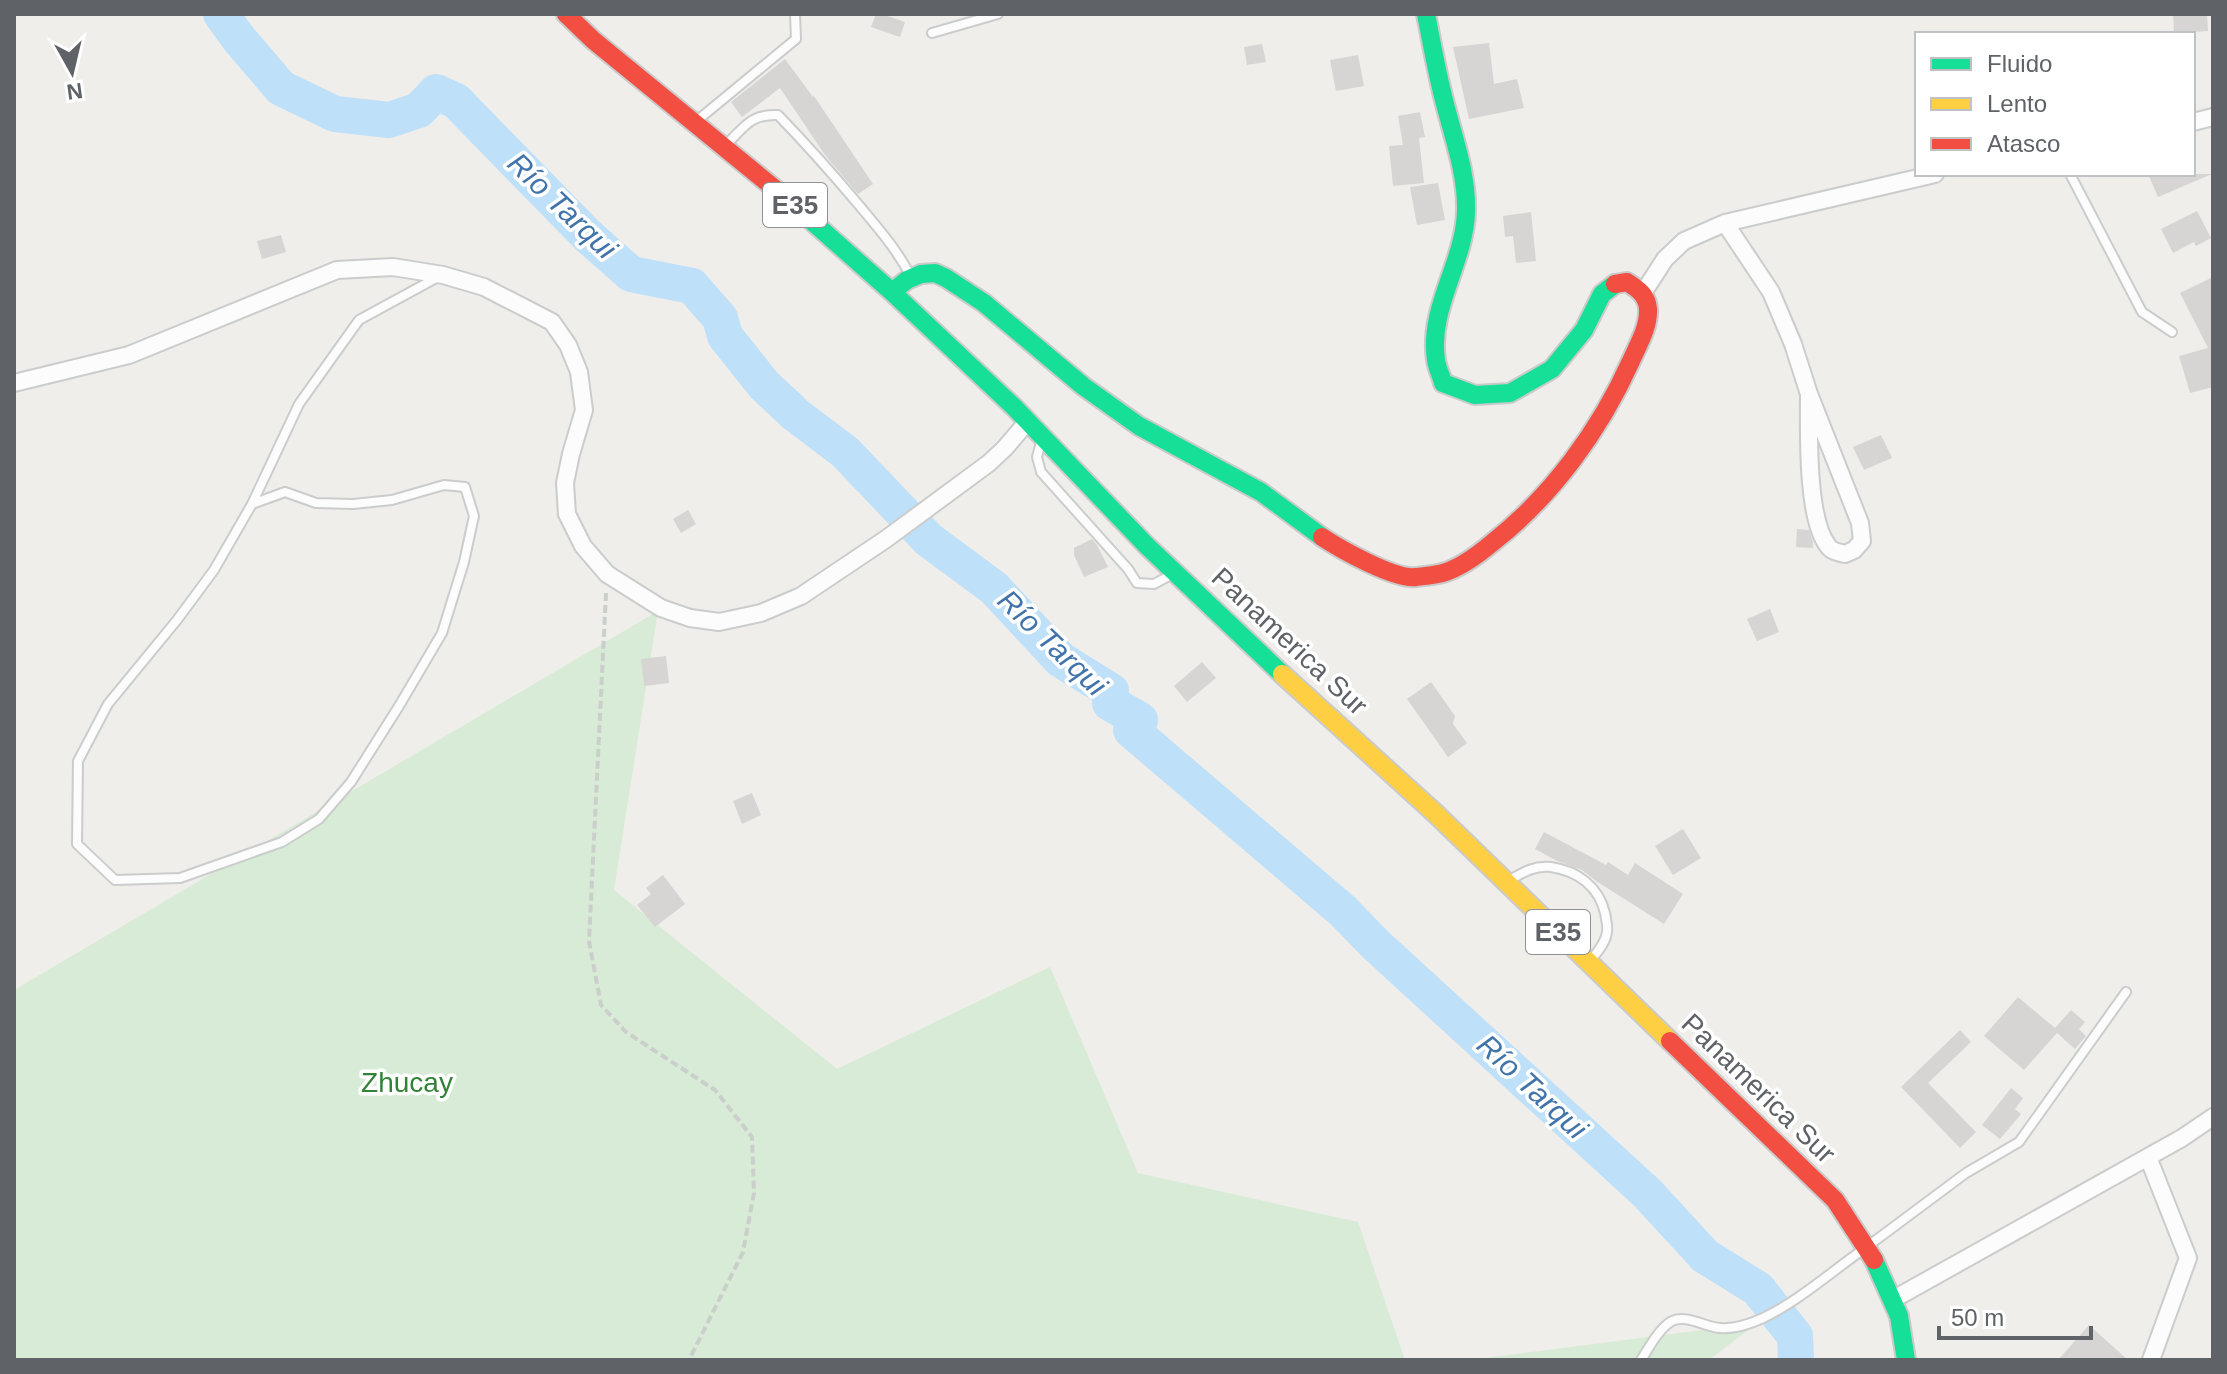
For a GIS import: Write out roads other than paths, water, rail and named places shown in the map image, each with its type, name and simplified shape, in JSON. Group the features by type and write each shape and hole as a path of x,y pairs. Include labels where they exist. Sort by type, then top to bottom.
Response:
{"main road":[{"name":"Panamerica Sur","path":"566,14 593,40 825,231 892,292 1028,421 1147,546 1220,617 1436,814 1835,1200 1867,1246 1892,1300 1900,1319 1906,1360"},
{"path":"892,292 921,274 935,273 946,278 984,303 1073,378 1139,426 1261,492 1334,545 1392,573 1412,578 1446,572 1476,556 1509,530 1563,473 1586,442 1624,377 1644,332 1648,309 1643,293 1627,282 1614,284 1602,294 1584,330 1552,369 1510,393 1475,395 1443,383 1436,368 1433,346 1441,304 1464,240 1466,211 1463,182 1426,14"}],"street":[{"path":"1643,293 1665,259 1684,241 1725,223 1926,176"},
{"path":"1725,223 1771,292 1860,523 1862,541 1845,554 1830,550 1816,516 1809,466 1809,394"},
{"path":"14,383 129,355 337,270 393,267 443,275 484,287 552,322 568,345 579,372 584,410 565,483 567,514 583,546 607,574 661,608 690,618 719,622 761,613 801,596 886,539 989,463 1028,421"},
{"path":"1892,1300 2148,1157 2213,1117"},
{"path":"2148,1157 2188,1258 2151,1360"}],"lane":[{"path":"695,122 796,39 795,14"},
{"path":"932,33 998,14"},
{"path":"723,147 761,114 778,115 817,155 897,251 911,278"},
{"path":"2071,176 2142,312 2172,332"},
{"path":"252,504 285,492 316,503 353,504 392,500 444,485 465,487 474,516 464,562 442,633 351,782 319,819 282,842 180,878 115,880 77,844 78,761 108,704 214,570 252,504 299,404 359,320 443,275"},
{"path":"1042,436 1037,457 1041,472 1137,583 1154,584 1175,572"},
{"path":"1506,882 1528,869 1550,867 1573,873 1590,884 1601,901 1608,930 1603,944 1589,962"},
{"path":"1641,1360 1665,1326 1676,1319 1725,1328 1764,1318 1966,1173 2019,1142 2126,992"}],"waterway":[{"name":"Río Tarqui","path":"221,14 281,88 335,114 389,120 419,110 436,92 456,101 588,236 631,274 692,286 720,318 725,336 764,385 796,415 845,452 929,540 994,588 1061,660 1111,691 1110,703 1140,720 1131,730 1343,911 1375,944 1647,1193 1705,1256 1758,1289 1795,1336 1796,1360"}],"park label":[{"name":"Zhucay","path":"407,1082"}]}
